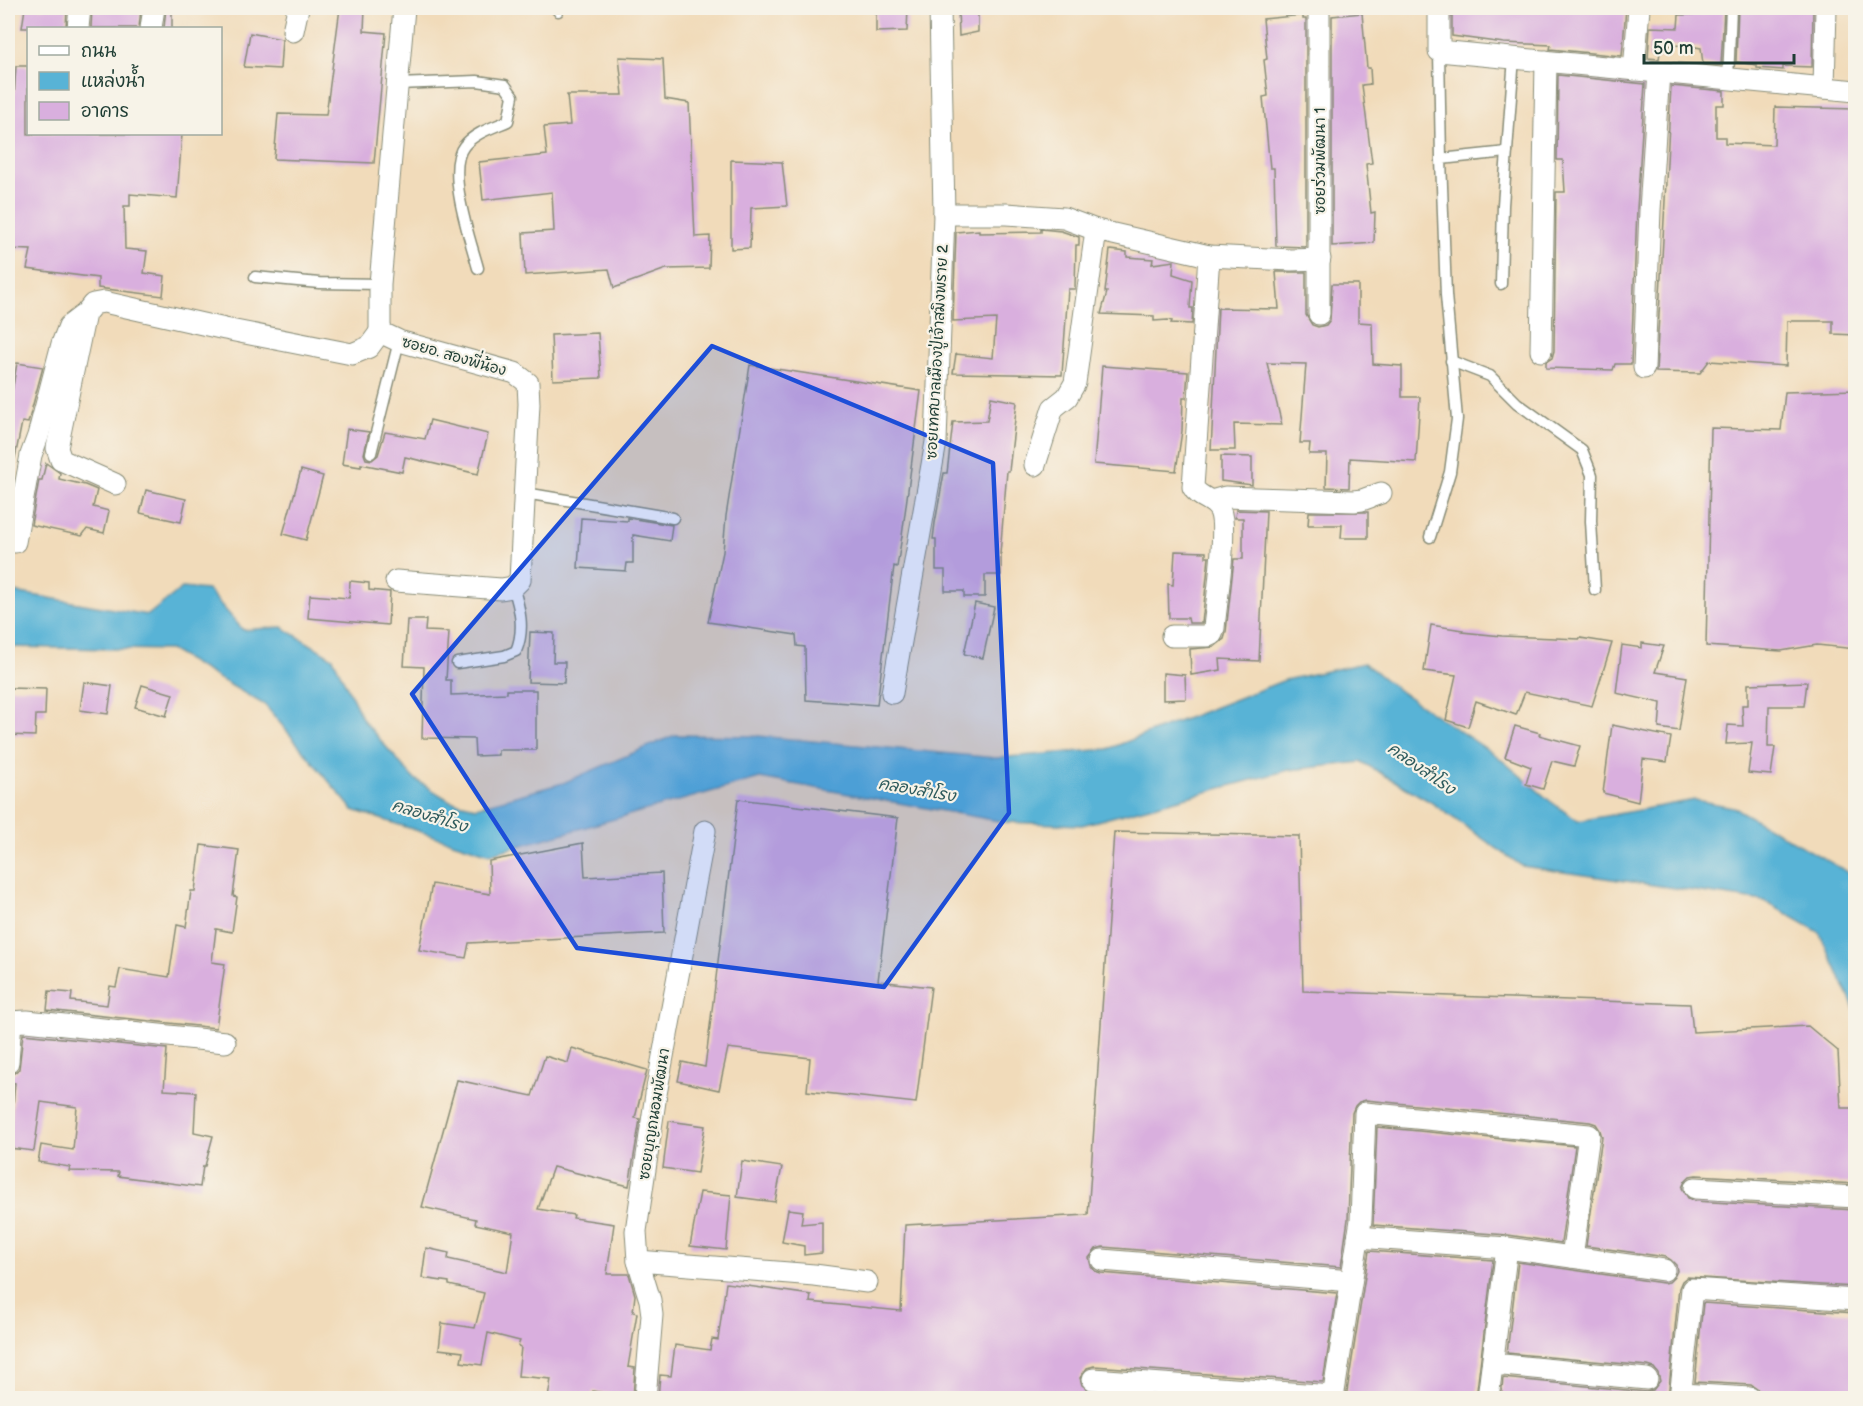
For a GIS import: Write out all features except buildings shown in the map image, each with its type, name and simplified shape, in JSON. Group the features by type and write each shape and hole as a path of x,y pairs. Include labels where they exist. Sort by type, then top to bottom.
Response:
{"street":[{"path":"78,27 80,8"},
{"path":"151,27 154,8"},
{"path":"293,31 298,8"},
{"path":"15,542 31,455 62,344 69,326 85,314 93,304 104,302 236,332 352,354 369,347 380,332 380,284 404,8"},
{"name":"ซอยเทศบาลเมืองปู่เจ้าสมิงพราย 2","path":"892,693 936,442 944,214 940,8"},
{"name":"ซอยร่วมพัฒนา 1","path":"1319,8 1319,314"},
{"path":"1439,8 1439,51 1856,91"},
{"path":"1634,70 1639,8"},
{"path":"1824,88 1826,8"},
{"path":"1541,351 1546,61"},
{"path":"1644,368 1650,210 1659,72"},
{"path":"944,214 1006,214 1064,218 1096,230 1209,256 1320,259"},
{"path":"1035,465 1053,408 1067,396 1075,383 1096,230"},
{"path":"1172,636 1208,636 1212,634 1214,628 1223,524 1218,507 1199,496 1193,487 1209,256"},
{"path":"85,314 57,448 61,460 115,484"},
{"name":"ซอยอ. สองพี่น้อง","path":"380,332 399,341 515,374 528,383 530,404 520,580 513,587"},
{"path":"1211,501 1225,497 1354,501 1381,493"},
{"path":"396,581 501,589 513,587"},
{"name":"ซอยบุญถนอมพัฒนา","path":"645,1398 652,1315 650,1300 638,1261 636,1231 656,1094 705,831"},
{"path":"8,1062 9,1022 27,1021 225,1042"},
{"path":"1093,1379 1333,1397 1361,1220 1365,1113 1589,1135 1572,1257"},
{"path":"1695,1188 1856,1197"},
{"path":"1358,1237 1507,1248 1664,1270"},
{"path":"1488,1398 1507,1248"},
{"path":"1102,1260 1351,1281"},
{"path":"638,1261 814,1275 867,1282"},
{"path":"1750,1398 1680,1396 1692,1288 1856,1300"},
{"path":"1493,1364 1647,1378"}],"lane":[{"path":"1728,80 1731,8"},
{"path":"1430,537 1450,472 1457,419 1446,295 1439,51"},
{"path":"1501,284 1514,57"},
{"path":"398,84 477,81 505,85 513,96 508,121 480,133 463,146 457,163 460,206 478,268"},
{"path":"1441,159 1507,152"},
{"path":"255,277 319,283 380,284"},
{"path":"372,453 399,341"},
{"path":"1451,360 1490,376 1517,403 1582,450 1592,475 1591,521 1595,590"},
{"path":"525,493 673,518"},
{"path":"457,663 504,656 516,651 520,642 521,628 519,607 513,587"}],"highlighted area":[{"path":"712,346 993,463 1009,813 884,987 577,948 412,694"}],"water":[{"name":"คลองสำโรง","path":"182,588 208,590 243,630 282,627 333,658 363,720 413,778 450,801 476,807 563,783 675,735 758,736 996,758 1108,749 1285,680 1364,663 1401,692 1497,756 1550,801 1578,821 1695,800 1733,807 1853,875 1856,878 1855,1010 1819,932 1764,901 1522,866 1429,801 1362,762 1289,770 1082,825 1004,822 760,778 490,854 353,810 265,705 170,650 8,647 8,591 148,615"}]}
